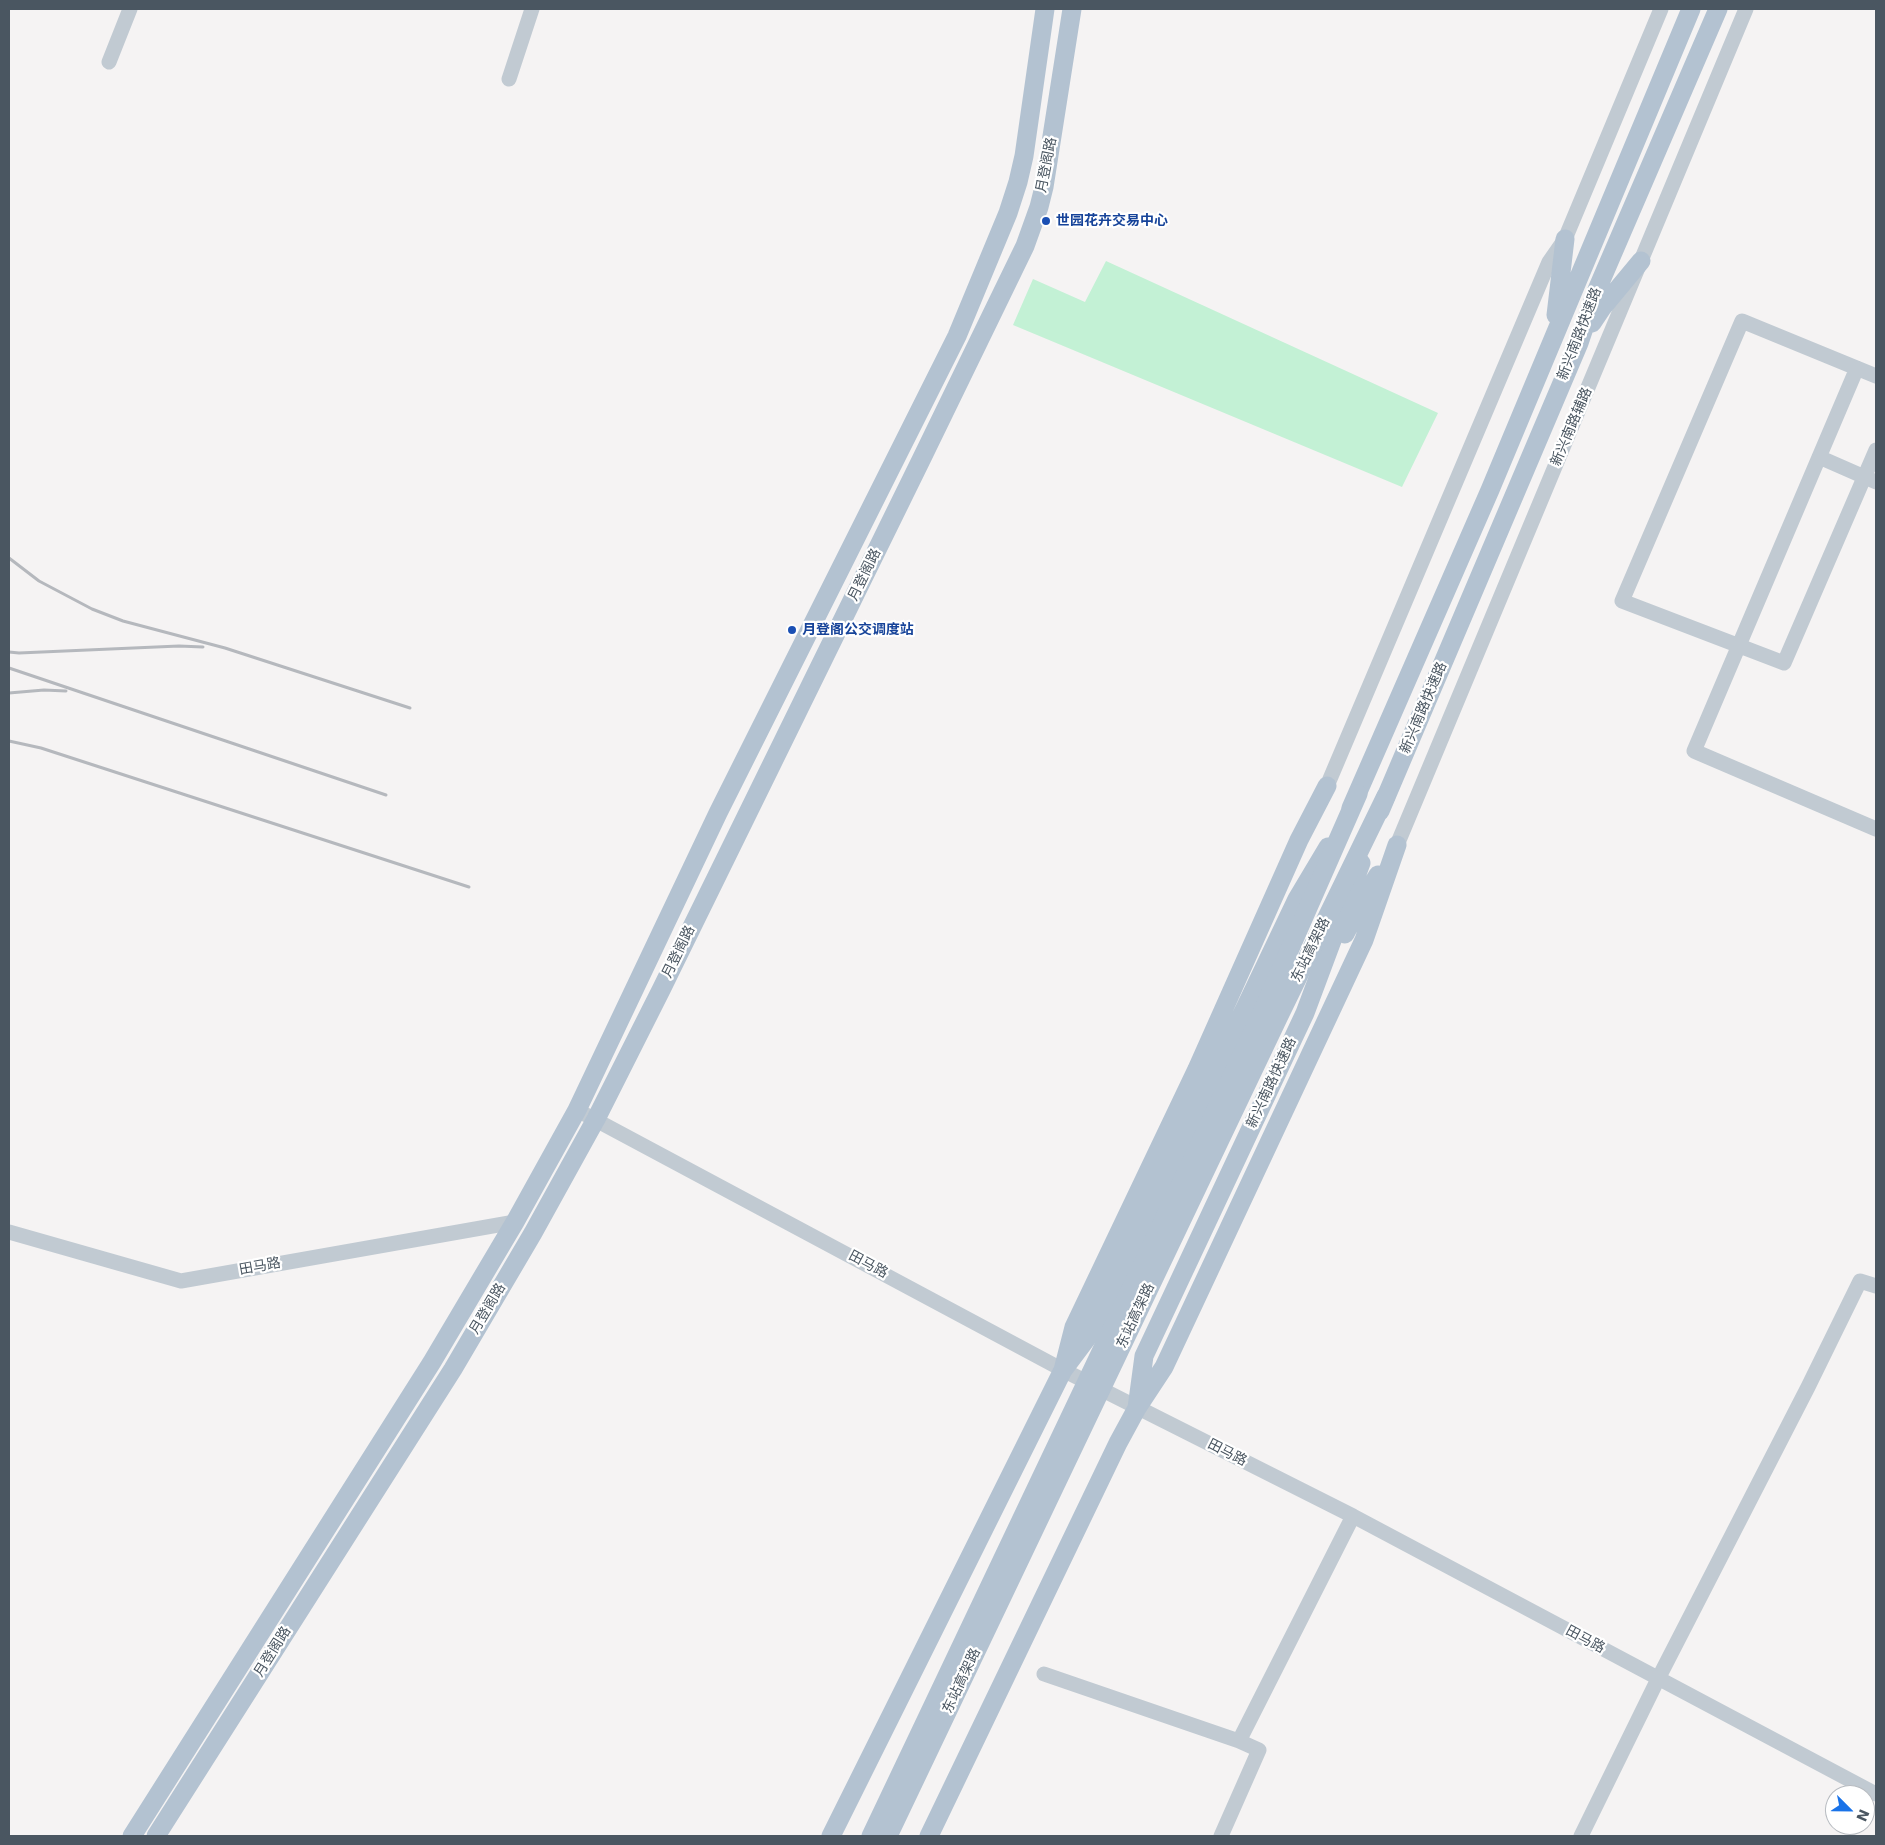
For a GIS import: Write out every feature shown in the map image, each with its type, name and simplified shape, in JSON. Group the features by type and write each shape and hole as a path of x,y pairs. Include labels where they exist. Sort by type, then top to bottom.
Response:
{"main road":[{"name":"月登阁路","path":"132,1836 432,1362 515,1222 578,1110 727,796 957,336 986,269 1008,213 1024,156 1045,9"},
{"name":"月登阁路","path":"156,1836 453,1369 533,1233 596,1119 1025,246 1039,207 1044,186 1072,9"},
{"name":"新兴南路快速路","path":"1063,1370 1090,1334 1297,899 1358,794 1490,490 1691,9"},
{"name":"新兴南路快速路","path":"1137,1408 1144,1356 1305,1013 1386,796 1579,343 1596,292 1718,9"},
{"path":"1554,337 1565,239"},
{"path":"1579,343 1602,308 1641,261"},
{"path":"1297,899 1304,848 1327,786"},
{"path":"831,1836 1063,1370 1074,1327 1197,1069 1299,840 1327,786"},
{"name":"东站高架路","path":"871,1836 1260,1017 1358,794"},
{"name":"东站高架路","path":"888,1836 1386,796"},
{"path":"1305,1013 1362,901 1397,844"},
{"path":"929,1836 1114,1452 1137,1408 1164,1367 1364,940 1397,844"}],"street":[{"path":"108,62 130,9"},
{"path":"509,79 532,9"},
{"path":"1327,786 1545,272 1565,239 1661,9"},
{"name":"新兴南路辅路","path":"1397,844 1746,9"},
{"path":"1876,376 1742,320 1622,601 1784,663 1870,480 1876,450"},
{"path":"1857,368 1694,751 1876,829"},
{"path":"1819,457 1870,480"},
{"name":"田马路","path":"578,1110 1063,1370 1353,1516 1876,1794"},
{"name":"田马路","path":"9,1232 181,1281 515,1222"},
{"path":"1581,1836 1658,1679 1860,1281 1876,1286"},
{"path":"1239,1741 1353,1516"},
{"path":"1044,1674 1239,1741 1260,1750 1221,1836"}],"green space":[{"path":"1106,261 1438,413 1402,487 1013,325 1033,279 1085,302"}],"railway":[{"path":"9,558 39,581 92,609 123,621 225,648 410,708"},
{"path":"9,652 179,646 203,647"},
{"path":"9,668 386,795"},
{"path":"9,693 44,690 66,691"},
{"path":"9,741 41,748 469,887"}],"place":[{"name":"世园花卉交易中心","path":"1046,221"},
{"name":"月登阁公交调度站","path":"792,630"}]}
